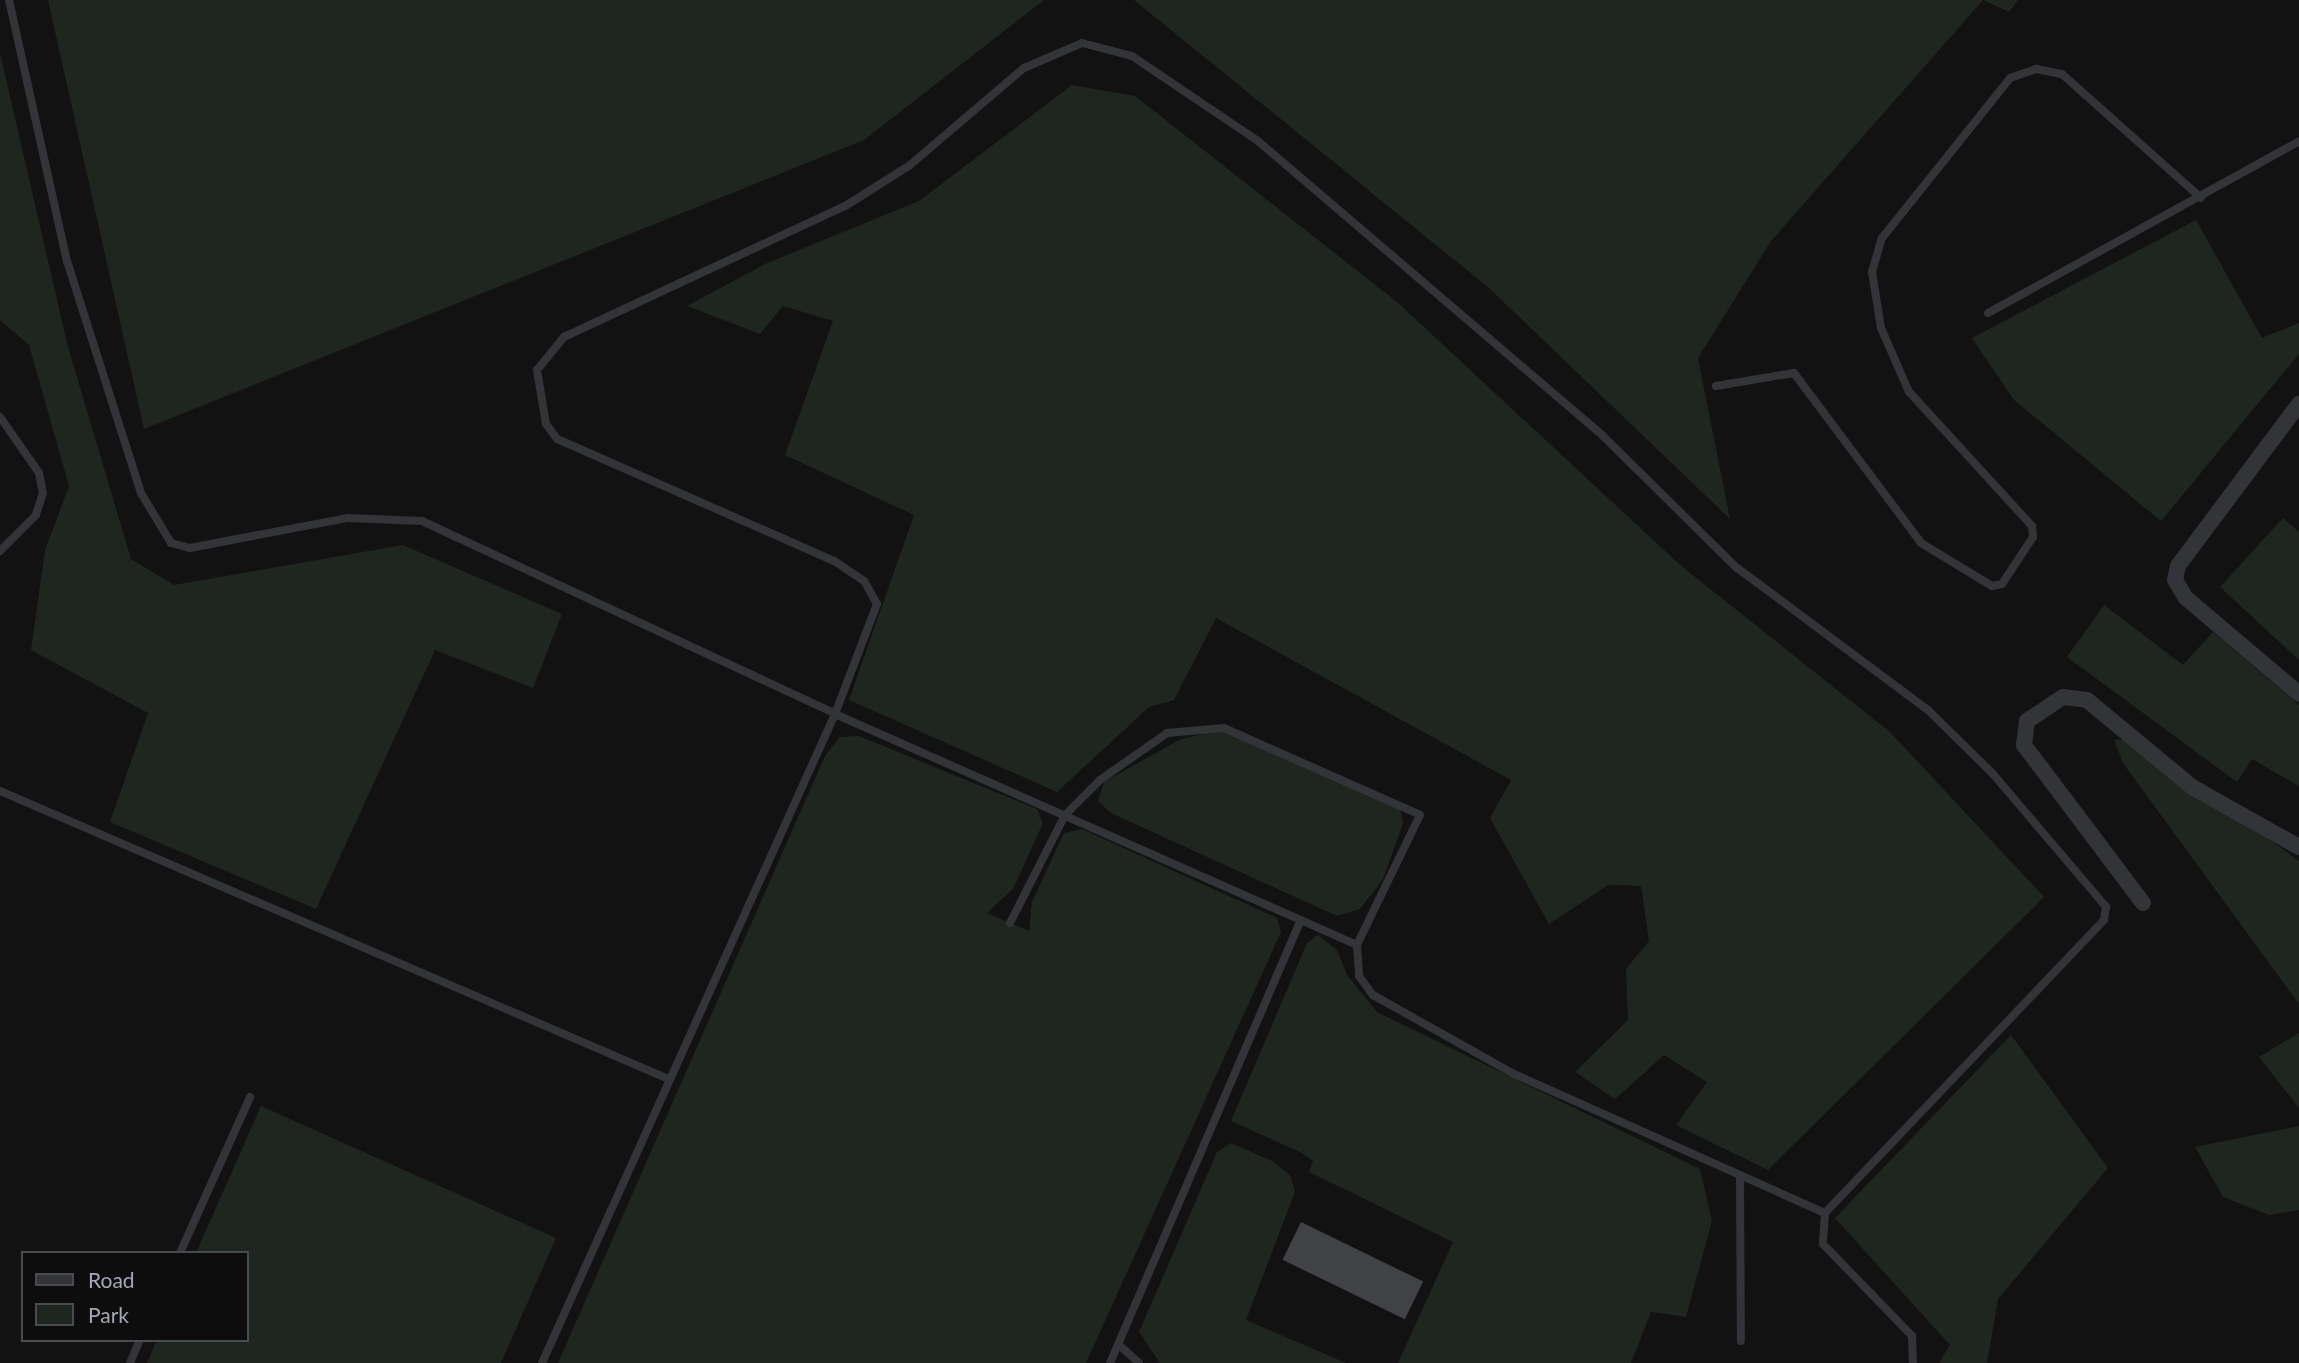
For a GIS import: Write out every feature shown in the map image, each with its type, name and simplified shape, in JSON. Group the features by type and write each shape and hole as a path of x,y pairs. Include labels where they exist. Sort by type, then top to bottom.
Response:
{"street":[{"path":"2299,404 2178,566 2175,580 2186,598 2299,694"},
{"path":"2143,903 2024,745 2027,721 2063,697 2087,700 2192,787 2299,847"}],"lane":[{"path":"9,0 67,261 141,493 171,542 190,548 348,518 422,521 835,714 1357,945"},
{"path":"542,1363 666,1078 835,714 877,604 864,581 834,561 576,451 546,424 537,370 564,337 847,205 910,165 1048,54 1082,43 1132,56 1258,141 1602,436 1736,567 1929,711 1993,774 2106,907 2104,920 1825,1213 1823,1244 1912,1336 1913,1363"},
{"path":"1716,386 1794,373 1921,543 1992,586 2002,583 2033,537 2032,526 1909,392 1881,328 1872,272 1882,238 2010,78 2036,69 2062,74 2202,198"},
{"path":"1988,313 2202,198 2299,141"},
{"path":"0,417 39,473 43,493 36,515 0,551"},
{"path":"1010,923 1065,815 1127,756 1196,726 1224,728 1413,807 1421,824 1357,945 1359,976 1374,995 1514,1074 1825,1213"},
{"path":"0,791 666,1078"},
{"path":"1110,1363 1301,920"},
{"path":"181,1251 250,1097"},
{"path":"1740,1175 1741,1341"},
{"path":"130,1363 140,1342"},
{"path":"1118,1344 1139,1363"}],"green space":[{"path":"48,0 1044,0 864,140 144,429"},
{"path":"1134,0 1983,0 1771,241 1698,358 1730,519 1489,288"},
{"path":"1983,0 2018,0 2009,12"},
{"path":"0,53 68,347 131,559 174,585 403,545 562,614 533,688 435,650 316,909 110,822 148,713 31,650 45,550 69,486 29,345 0,320"},
{"path":"1072,85 1135,96 1397,302 1680,565 1890,732 2044,897 1768,1170 1676,1125 1707,1082 1664,1055 1615,1099 1575,1072 1628,1020 1626,969 1649,941 1641,886 1608,885 1549,924 1490,818 1511,780 1216,618 1174,700 1149,707 1057,792 849,700 914,515 785,455 833,321 783,306 760,334 687,306 765,264 919,201"},
{"path":"2196,220 2262,338 2299,323 2299,354 2161,521 2014,400 1972,338"},
{"path":"2283,518 2299,532 2299,660 2220,587"},
{"path":"2104,605 2183,665 2213,632 2299,705 2299,786 2252,759 2237,782 2067,657"},
{"path":"1222,729 1400,806 1403,823 1383,879 1360,909 1337,916 1111,813 1098,801 1104,782 1179,740"},
{"path":"859,736 1037,809 1043,823 1013,889 987,913 1029,931 1032,902 1064,833 1082,829 1277,918 1281,932 1086,1363 558,1363 825,756 840,737"},
{"path":"2131,739 2299,861 2299,1004 2123,763 2114,740"},
{"path":"1318,935 1337,950 1347,975 1377,1012 1700,1169 1712,1221 1686,1317 1651,1312 1631,1363 1398,1363 1453,1242 1309,1172 1313,1161 1302,1153 1231,1121 1307,943"},
{"path":"2299,1033 2299,1108 2259,1057"},
{"path":"2011,1035 2108,1168 1998,1299 1987,1363 1939,1363 1950,1345 1835,1218"},
{"path":"261,1106 556,1238 501,1363 147,1363 156,1342 248,1342 248,1251 197,1251"},
{"path":"2299,1126 2299,1210 2269,1215 2223,1197 2195,1147"},
{"path":"1231,1143 1274,1162 1290,1175 1295,1192 1246,1320 1346,1363 1160,1363 1139,1332 1217,1152"}],"building":[{"path":"1301,1222 1423,1282 1405,1319 1283,1260"}]}
